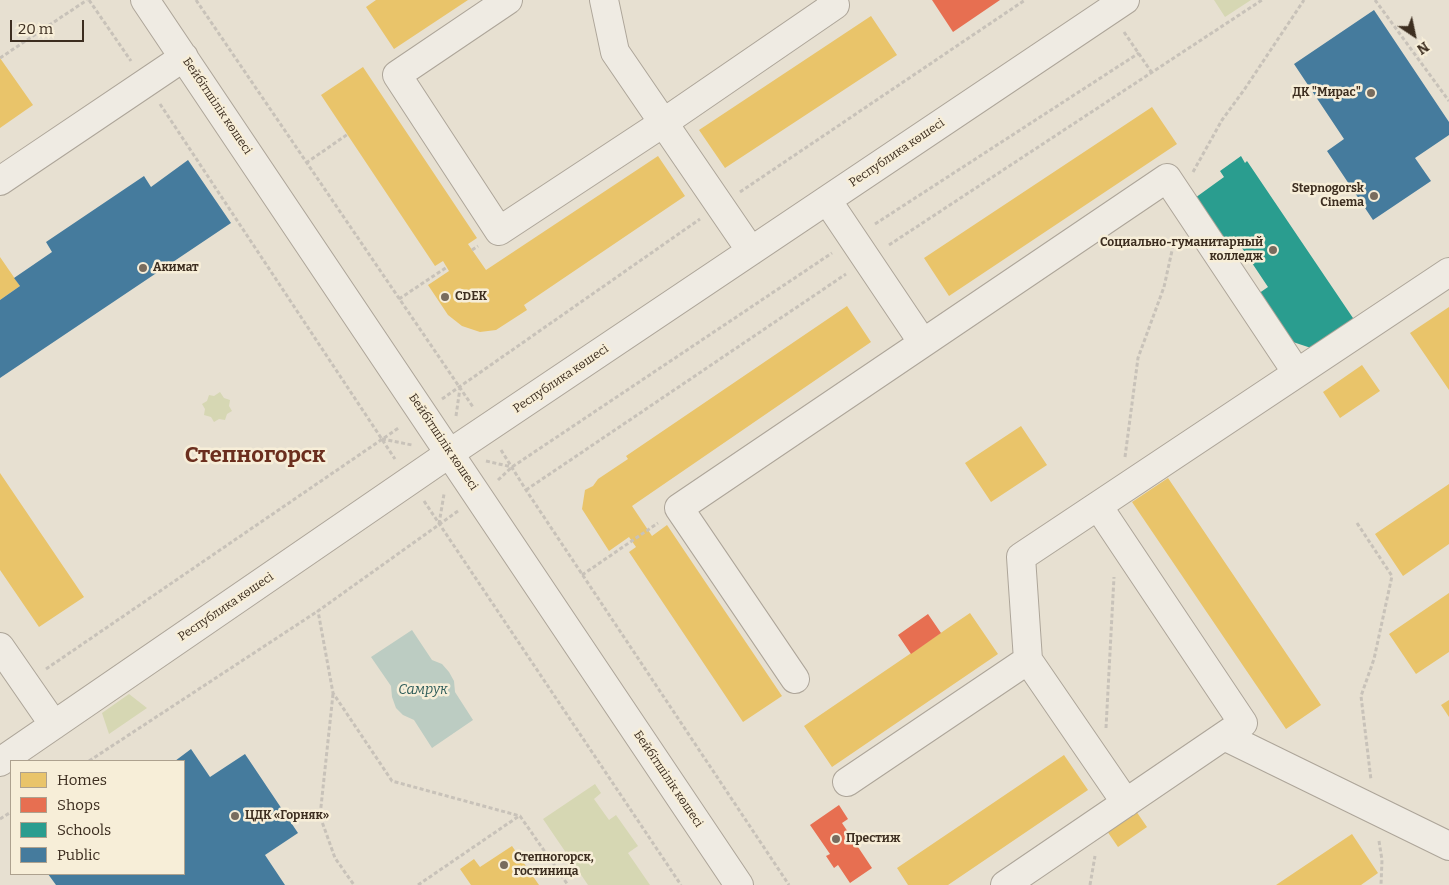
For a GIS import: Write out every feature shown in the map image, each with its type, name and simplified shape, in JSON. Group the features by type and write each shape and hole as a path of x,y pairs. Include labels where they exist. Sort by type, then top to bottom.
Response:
{"street":[{"name":"Бейбітшілік көшесі","path":"145,0 739,885"},
{"path":"508,0 397,75 500,231 663,123 835,5 832,0"},
{"path":"604,0 615,52 751,251"},
{"name":"Республика көшесі","path":"0,762 450,453 1118,5"},
{"path":"0,181 184,57"},
{"path":"795,679 679,508 1167,178 1297,373"},
{"path":"827,200 923,343"},
{"path":"1115,810 1028,660 1021,557 1449,272"},
{"path":"1005,885 1243,723 1098,506"},
{"path":"0,647 54,725"},
{"path":"847,782 1028,660"},
{"path":"1224,736 1449,846"}],"path":[{"path":"0,58 86,0"},
{"path":"512,467 860,249 1152,73 1262,0"},
{"path":"1121,491 1138,358 1164,287 1180,214 1180,196 1222,120 1304,0"},
{"path":"1375,0 1449,101"},
{"path":"1118,5 1139,53 1152,73"},
{"path":"526,490 860,249 1139,53"},
{"path":"174,125 397,460"},
{"path":"306,162 348,134"},
{"path":"399,299 447,267"},
{"path":"25,683 423,412"},
{"path":"419,494 681,885"},
{"path":"90,760 318,611 463,507"},
{"path":"1357,523 1392,576 1374,659 1361,696 1382,860 1381,885"},
{"path":"582,575 648,530"},
{"path":"1106,733 1114,576"},
{"path":"318,611 333,693 320,816 335,858 354,885"},
{"path":"333,693 392,780 520,816 568,885"},
{"path":"1090,885 1115,810"},
{"path":"418,885 520,816"}],"green space":[{"path":"1214,0 1251,0 1225,17"},
{"path":"220,392 224,398 230,400 229,406 232,411 227,414 225,420 219,419 214,422 211,417 204,415 205,409 202,404 207,401 209,395 214,396"},
{"path":"129,694 147,708 109,734 102,713"},
{"path":"595,784 601,793 594,799 609,820 616,815 638,846 628,853 650,885 588,885 543,819"}],"water":[{"name":"Самрук","path":"412,630 432,660 442,664 449,672 454,681 455,692 473,720 432,748 414,720 403,715 396,708 391,686 371,657"}],"building: Homes":[{"path":"376,0 468,0 394,49 366,7"},
{"path":"871,16 897,55 725,168 699,130"},
{"path":"0,58 33,105 0,128"},
{"path":"363,67 477,238 468,244 486,270 658,156 685,196 524,305 527,310 496,330 480,332 462,326 448,315 428,285 449,271 443,261 435,266 321,95"},
{"path":"1152,107 1177,144 949,296 924,258"},
{"path":"0,257 20,286 0,300"},
{"path":"847,306 871,342 632,506 652,536 667,525 782,696 743,722 629,552 636,547 629,537 609,551 582,509 585,490 628,459 626,456"},
{"path":"1449,307 1449,390 1410,333"},
{"path":"1362,365 1380,391 1340,418 1323,392"},
{"path":"1021,426 1047,465 991,502 965,463"},
{"path":"0,473 84,597 39,627 0,570"},
{"path":"1168,478 1321,705 1286,729 1132,502"},
{"path":"1449,484 1449,544 1403,576 1375,534"},
{"path":"1449,593 1449,652 1416,674 1389,634"},
{"path":"970,613 998,654 832,767 804,726"},
{"path":"1449,700 1449,717 1441,705"},
{"path":"1064,755 1088,790 948,885 908,885 897,868"},
{"path":"1136,811 1147,827 1118,847 1107,831"},
{"path":"1352,834 1378,873 1361,885 1276,885"},
{"name":"Степногорск, гостиница","path":"512,846 539,885 471,885 460,869 474,859 480,867"}],"building: Shops":[{"path":"932,0 1000,0 953,32"},
{"path":"928,614 941,633 911,654 898,635"},
{"name":"Престиж","path":"839,805 848,819 842,823 872,868 850,883 838,865 834,868 826,856 830,854 810,825"}],"building: Schools":[{"path":"1241,156 1245,163 1247,161 1355,321 1314,349 1284,339 1255,296 1268,287 1234,236 1218,247 1188,203 1224,177 1220,171"}],"building: Public":[{"name":"ДК \"Мирас\"","path":"1374,10 1449,122 1449,135 1415,158 1431,181 1373,220 1327,151 1344,139 1294,64"},
{"path":"188,160 231,223 0,378 0,300 20,286 14,278 52,252 46,242 144,176 151,187"},
{"name":"ЦДК «Горняк»","path":"191,749 210,777 245,754 298,833 265,855 285,885 56,885 49,875 185,875 185,760 176,760"}],"place":[{"name":"ДК \"Мирас\"","path":"1371,93"},
{"name":"Stepnogorsk Cinema","path":"1374,196"},
{"name":"Социально-гуманитарный колледж","path":"1273,250"},
{"name":"Акимат","path":"143,268"},
{"name":"CDEK","path":"445,297"},
{"name":"ЦДК «Горняк»","path":"235,816"},
{"name":"Престиж","path":"836,839"},
{"name":"Степногорск, гостиница","path":"504,865"}],"district":[{"name":"Степногорск","path":"255,456"}]}
